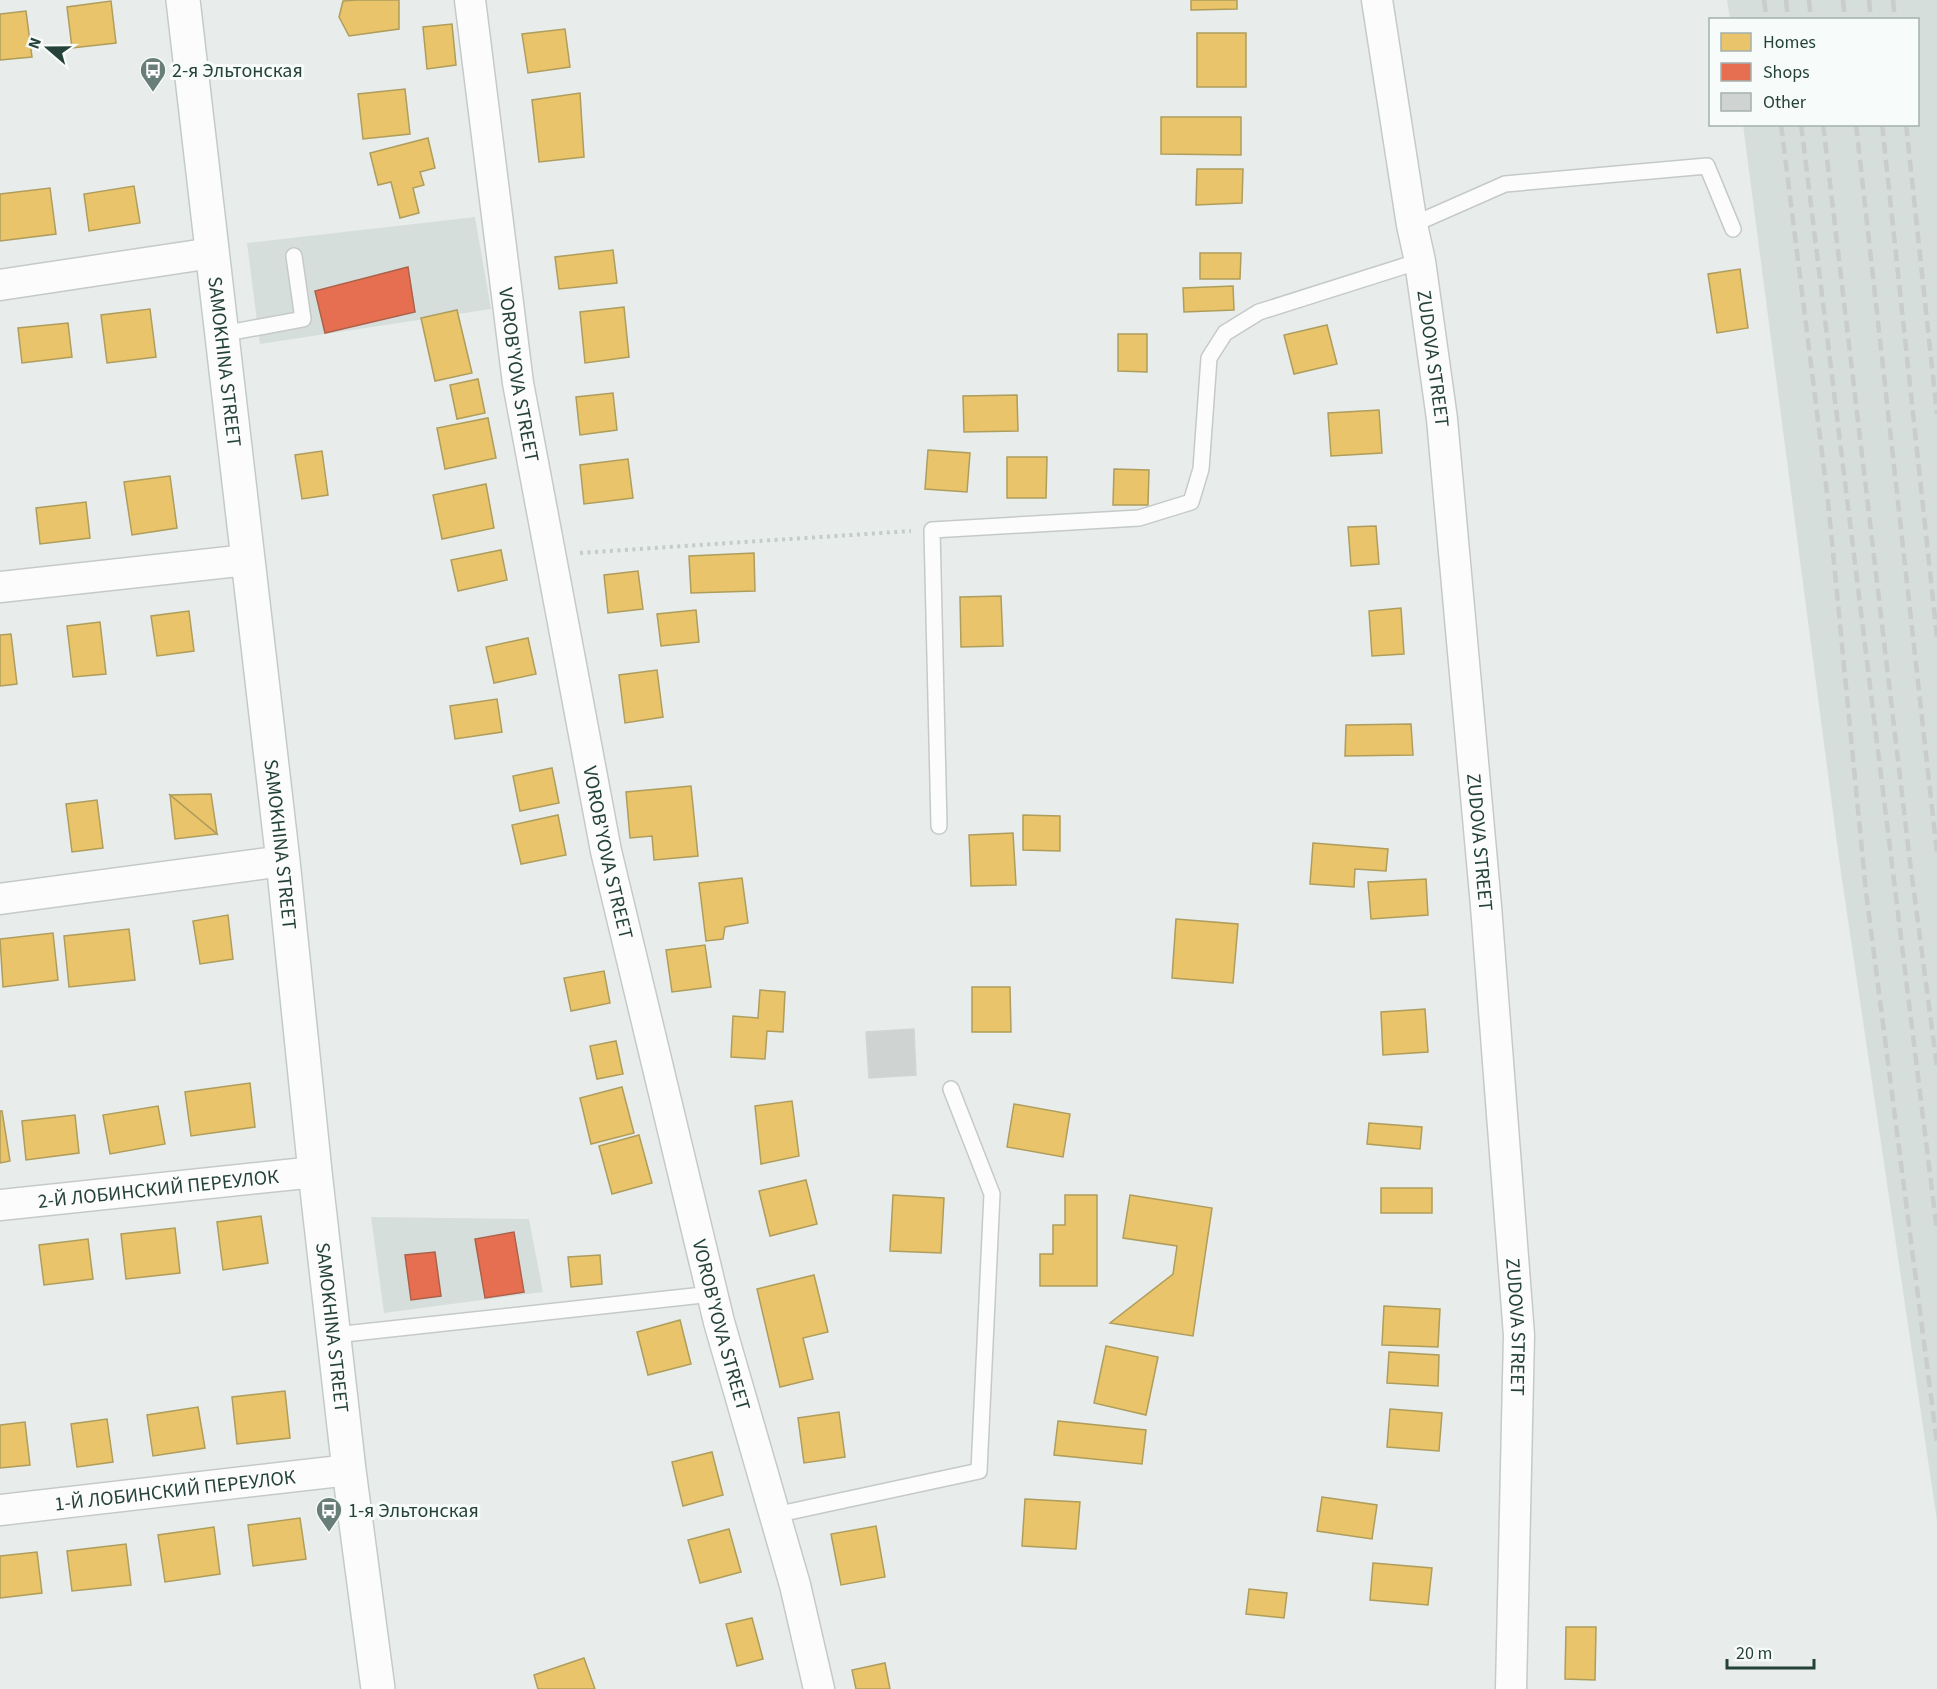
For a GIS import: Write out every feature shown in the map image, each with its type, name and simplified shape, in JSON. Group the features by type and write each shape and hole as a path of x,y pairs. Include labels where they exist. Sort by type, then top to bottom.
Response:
{"street":[{"name":"SAMOKHINA STREET","path":"183,0 283,861 349,1470 378,1689"},
{"name":"VOROB'YOVA STREET","path":"470,0 518,383 606,851 712,1294 795,1585 819,1689"},
{"name":"ZUDOVA STREET","path":"1377,0 1412,225 1420,261 1442,419 1486,906 1519,1335 1511,1689"},
{"path":"0,285 212,253"},
{"path":"0,587 247,560"},
{"path":"0,899 283,861"},
{"name":"2-Й ЛОБИНСКИЙ ПЕРЕУЛОК","path":"0,1205 315,1172"},
{"name":"1-Й ЛОБИНСКИЙ ПЕРЕУЛОК","path":"0,1510 349,1470"}],"lane":[{"path":"1412,225 1506,184 1707,166 1733,229"},
{"path":"222,334 303,319 294,256"},
{"path":"939,825 932,530 1139,518 1191,502 1201,468 1209,358 1226,333 1259,312 1420,261"},
{"path":"775,1515 979,1470 992,1194 951,1089"},
{"path":"335,1335 712,1294"}],"path":[{"path":"550,555 932,530"}],"shaded area":[{"path":"1727,0 1937,0 1937,1521 1840,866 1743,126 1919,126 1919,18 1730,18"},
{"path":"475,217 491,309 260,344 247,243"},
{"path":"371,1217 529,1219 543,1292 384,1313"}],"building: Homes":[{"path":"399,0 399,29 349,36 339,17 343,1"},
{"path":"1191,0 1237,0 1237,9 1191,10"},
{"path":"111,1 116,43 72,48 67,7"},
{"path":"26,11 32,57 0,60 0,14"},
{"path":"452,24 456,65 427,69 423,27"},
{"path":"565,29 570,67 528,73 522,34"},
{"path":"1197,33 1246,33 1246,87 1197,87"},
{"path":"405,89 410,134 363,139 358,94"},
{"path":"580,93 584,157 539,162 532,100"},
{"path":"1161,117 1241,117 1241,155 1161,154"},
{"path":"428,138 435,168 420,172 424,185 413,188 419,213 400,218 391,182 378,185 370,153"},
{"path":"1197,169 1243,169 1242,203 1196,205"},
{"path":"134,186 140,223 89,231 84,194"},
{"path":"50,188 56,234 0,241 0,194"},
{"path":"613,250 617,283 559,289 555,257"},
{"path":"1200,253 1241,253 1240,279 1200,279"},
{"path":"1740,269 1748,328 1717,333 1708,274"},
{"path":"1233,286 1234,310 1184,312 1183,288"},
{"path":"624,307 629,357 585,363 580,312"},
{"path":"150,309 156,357 107,363 101,315"},
{"path":"457,310 472,373 435,381 421,318"},
{"path":"68,323 72,357 22,363 18,328"},
{"path":"1327,325 1337,364 1294,374 1284,335"},
{"path":"1118,334 1147,334 1147,372 1118,371"},
{"path":"478,379 485,413 457,419 450,385"},
{"path":"613,393 617,430 580,435 576,397"},
{"path":"1017,395 1018,431 964,432 963,396"},
{"path":"1379,410 1382,453 1331,456 1328,413"},
{"path":"488,418 496,458 445,469 437,428"},
{"path":"928,450 970,453 967,492 925,489"},
{"path":"322,451 328,495 302,499 295,455"},
{"path":"1007,457 1047,457 1046,498 1007,498"},
{"path":"628,459 633,498 584,504 580,465"},
{"path":"1114,469 1149,470 1148,505 1113,505"},
{"path":"170,476 177,528 132,535 124,482"},
{"path":"486,484 494,528 442,539 433,495"},
{"path":"86,502 90,538 40,544 36,508"},
{"path":"1376,526 1379,564 1351,566 1348,527"},
{"path":"501,550 507,580 458,591 451,560"},
{"path":"754,553 755,591 691,593 689,556"},
{"path":"638,571 643,609 608,613 604,575"},
{"path":"1001,596 1003,646 961,647 960,597"},
{"path":"1401,608 1404,654 1372,656 1369,611"},
{"path":"696,610 699,642 661,646 657,614"},
{"path":"189,611 194,651 157,656 151,616"},
{"path":"100,622 106,674 73,677 67,626"},
{"path":"11,634 17,684 0,686 0,635"},
{"path":"528,638 536,674 494,683 486,647"},
{"path":"657,670 663,717 625,723 619,675"},
{"path":"497,699 502,732 455,739 450,706"},
{"path":"1411,724 1413,755 1345,756 1346,725"},
{"path":"552,768 559,803 520,811 513,776"},
{"path":"691,786 698,856 654,860 652,836 630,838 626,792"},
{"path":"211,794 217,834 170,795"},
{"path":"170,795 217,834 175,839"},
{"path":"97,800 103,848 72,852 66,804"},
{"path":"558,815 566,855 521,864 512,825"},
{"path":"1023,815 1060,816 1060,851 1023,850"},
{"path":"1013,833 1016,885 971,886 969,835"},
{"path":"1313,843 1388,849 1386,871 1355,869 1354,887 1310,884"},
{"path":"742,878 748,923 725,927 723,939 706,941 699,883"},
{"path":"1426,879 1428,915 1371,919 1368,882"},
{"path":"228,915 233,959 200,964 193,921"},
{"path":"1176,919 1238,924 1233,983 1172,978"},
{"path":"129,929 135,980 69,987 64,936"},
{"path":"53,933 58,980 3,987 0,939"},
{"path":"705,945 711,987 672,992 666,950"},
{"path":"604,971 610,1003 571,1011 564,978"},
{"path":"972,987 1010,987 1011,1032 972,1032"},
{"path":"760,990 785,992 783,1032 767,1031 765,1059 731,1057 733,1016 758,1018"},
{"path":"1425,1009 1428,1052 1383,1055 1381,1012"},
{"path":"616,1041 623,1074 597,1079 590,1046"},
{"path":"250,1083 255,1127 191,1136 185,1092"},
{"path":"622,1087 634,1133 591,1144 580,1098"},
{"path":"792,1101 799,1156 761,1164 755,1106"},
{"path":"1014,1104 1070,1114 1063,1157 1007,1147"},
{"path":"158,1106 165,1144 110,1154 103,1115"},
{"path":"0,1111 2,1111 10,1161 0,1163"},
{"path":"75,1115 79,1153 26,1160 22,1121"},
{"path":"1369,1123 1422,1127 1420,1149 1367,1144"},
{"path":"639,1135 652,1183 612,1194 599,1146"},
{"path":"806,1180 817,1224 770,1236 759,1191"},
{"path":"1381,1188 1432,1188 1432,1213 1381,1213"},
{"path":"893,1195 944,1198 941,1253 890,1251"},
{"path":"1065,1195 1097,1195 1097,1286 1040,1286 1040,1254 1053,1254 1053,1225 1065,1225"},
{"path":"1130,1195 1212,1208 1193,1336 1110,1323 1173,1274 1177,1246 1123,1238"},
{"path":"261,1216 268,1263 223,1270 217,1222"},
{"path":"175,1228 180,1273 126,1279 121,1234"},
{"path":"88,1239 93,1279 44,1285 39,1245"},
{"path":"600,1255 602,1284 571,1287 568,1257"},
{"path":"814,1275 828,1332 803,1338 813,1379 780,1387 757,1289"},
{"path":"1384,1306 1440,1309 1438,1347 1382,1345"},
{"path":"680,1320 691,1364 648,1375 637,1332"},
{"path":"1106,1346 1158,1357 1146,1415 1094,1403"},
{"path":"1389,1352 1439,1355 1438,1386 1387,1383"},
{"path":"285,1391 290,1438 237,1444 232,1397"},
{"path":"198,1407 205,1448 153,1456 147,1415"},
{"path":"1390,1409 1442,1413 1439,1451 1387,1447"},
{"path":"839,1412 845,1457 804,1463 798,1418"},
{"path":"107,1419 113,1462 77,1467 71,1424"},
{"path":"1058,1421 1146,1430 1142,1464 1054,1455"},
{"path":"25,1422 30,1465 0,1468 0,1425"},
{"path":"712,1452 723,1495 683,1506 672,1462"},
{"path":"1322,1497 1377,1505 1372,1539 1317,1531"},
{"path":"1025,1499 1080,1502 1076,1549 1022,1546"},
{"path":"300,1518 306,1559 253,1566 248,1525"},
{"path":"876,1526 885,1577 841,1585 831,1534"},
{"path":"214,1527 220,1574 165,1582 158,1535"},
{"path":"729,1529 741,1572 700,1583 688,1540"},
{"path":"126,1544 131,1585 72,1591 67,1551"},
{"path":"37,1552 42,1593 0,1598 0,1556"},
{"path":"1373,1563 1432,1568 1428,1605 1370,1600"},
{"path":"1249,1589 1287,1593 1284,1618 1246,1614"},
{"path":"752,1618 763,1659 737,1666 726,1624"},
{"path":"1566,1627 1596,1627 1595,1680 1565,1679"},
{"path":"584,1658 595,1689 538,1689 534,1675"},
{"path":"885,1663 890,1689 856,1689 852,1670"}],"building: Shops":[{"path":"408,267 415,312 325,333 315,291"},
{"path":"514,1232 524,1292 485,1298 475,1239"},
{"path":"435,1252 441,1296 411,1300 405,1255"}],"building: Other":[{"path":"914,1029 916,1075 869,1078 866,1032"}],"railway":[{"path":"1764,0 1767,18"},
{"path":"1786,0 1788,18"},
{"path":"1809,0 1811,18"},
{"path":"1843,0 1845,18"},
{"path":"1869,0 1871,18"},
{"path":"1893,0 1895,18"},
{"path":"1781,126 1828,501 1866,892 1937,1443"},
{"path":"1801,126 1937,1231"},
{"path":"1823,126 1910,862 1937,1067"},
{"path":"1856,126 1937,853"},
{"path":"1882,126 1937,637"},
{"path":"1906,126 1937,414"}],"place":[{"name":"2-я Эльтонская","path":"153,93"},
{"name":"1-я Эльтонская","path":"329,1533"}]}
